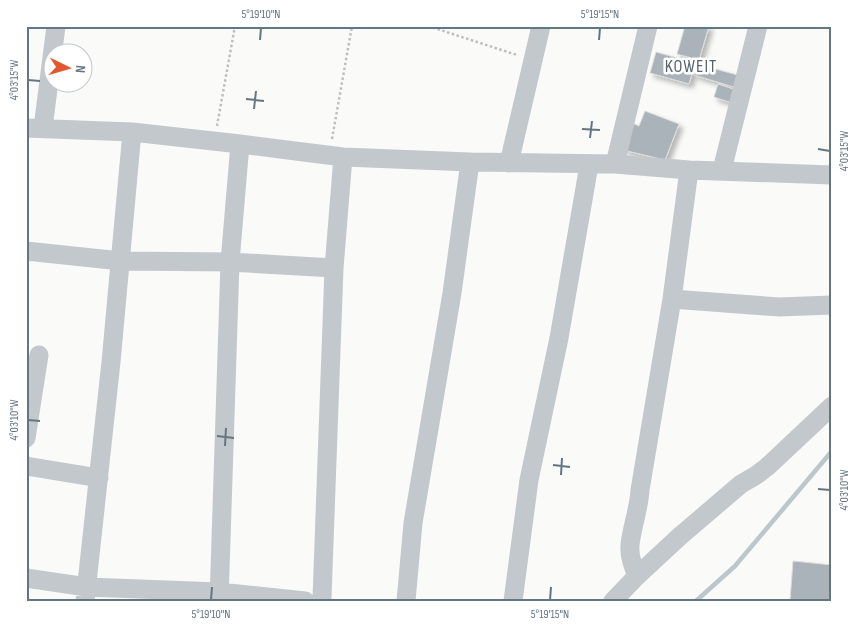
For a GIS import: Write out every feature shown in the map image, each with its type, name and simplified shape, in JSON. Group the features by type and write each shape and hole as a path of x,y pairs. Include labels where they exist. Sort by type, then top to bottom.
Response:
{"street":[{"path":"56,26 35,128 132,132 336,156 470,162 615,164 689,170 832,175"},
{"path":"509,163 541,26"},
{"path":"615,164 648,26"},
{"path":"722,170 758,26"},
{"path":"86,594 121,261 132,132"},
{"path":"219,596 230,262 240,144"},
{"path":"321,601 334,268 336,156"},
{"path":"406,601 413,523 452,293 470,162"},
{"path":"512,601 529,480 559,338 589,165"},
{"path":"638,576 632,564 630,546 640,503 640,490 672,299 689,170"},
{"path":"26,251 121,261 230,262 334,268"},
{"path":"672,299 779,307 832,305"},
{"path":"26,438 39,355"},
{"path":"613,601 679,536 741,484 767,467 832,406"},
{"path":"26,466 99,478"},
{"path":"26,578 86,594 219,596 305,601"}],"path":[{"path":"215,141 235,26"},
{"path":"336,156 352,26"},
{"path":"428,26 532,61"}],"building":[{"path":"685,26 709,26 699,60 677,54"},
{"path":"656,52 695,63 689,84 650,73"},
{"path":"697,64 741,76 737,88 694,75"},
{"path":"718,84 736,90 732,103 714,97"},
{"path":"645,111 679,124 665,160 623,150 632,123 639,126"},
{"path":"793,561 832,565 832,601 790,601"}],"waterway":[{"path":"696,601 735,566 832,451"}],"district":[{"name":"KOWEIT","path":"691,66"}]}
